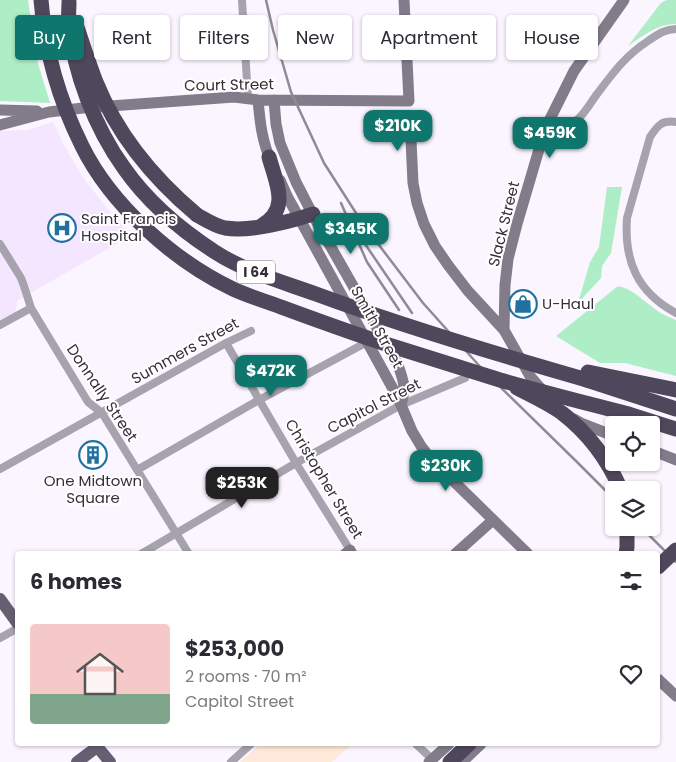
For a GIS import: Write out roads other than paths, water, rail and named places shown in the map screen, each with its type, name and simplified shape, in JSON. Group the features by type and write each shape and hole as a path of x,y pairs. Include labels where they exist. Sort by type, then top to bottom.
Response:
{"highway":[{"name":"I 64","path":"41,0 46,42 55,79 82,148 110,190 130,213 156,238 185,260 234,289 346,331 500,380 628,414 676,429"},
{"name":"I 64","path":"69,1 69,24 78,70 94,117 112,150 140,188 160,209 208,247 242,266 354,308 484,350 588,376 676,409"},
{"path":"69,1 96,82 125,137 177,199 197,215 225,228 260,227 306,216"},
{"path":"260,227 274,216 280,197 268,157"},
{"path":"588,376 676,390"},
{"path":"500,380 546,403 584,433 598,450 616,481"},
{"path":"626,551 627,536"},
{"path":"660,564 676,550"},
{"path":"450,762 467,746"}],"main road":[{"path":"0,599 15,622"},
{"path":"77,762 96,746"},
{"path":"98,746 110,762"}],"street":[{"path":"242,0 253,99"},
{"path":"404,0 413,183 424,224 448,265 468,291 504,330 530,376 549,398 566,413 583,424 605,433"},
{"name":"Slack Street","path":"504,330 505,285 508,259 546,129 574,71 624,0"},
{"path":"546,129 560,127 578,120 623,60 635,49 659,33 676,29"},
{"name":"Court Street","path":"0,125 49,112 234,97 274,100 409,101"},
{"name":"Smith Street","path":"253,99 268,157 287,196 306,216 398,365 404,381 405,392 401,405"},
{"name":"Smith Street","path":"274,100 280,143 296,182 306,216 401,405 412,431 431,459 525,551"},
{"name":"Court Street","path":"0,110 49,112"},
{"path":"676,122 662,123 655,128 650,137 627,218 626,232 629,256 636,275 654,299 676,313"},
{"name":"Donnally Street","path":"0,244 21,278 31,308 88,402 102,413 187,551"},
{"path":"0,325 31,308"},
{"name":"Summers Street","path":"0,469 252,330"},
{"path":"136,470 259,400 381,336"},
{"name":"Christopher Street","path":"226,343 348,551"},
{"name":"Capitol Street","path":"146,551 401,405 465,378"},
{"path":"660,454 676,460"},
{"path":"458,551 493,520"},
{"path":"0,638 15,628"},
{"path":"660,681 676,696"},
{"path":"231,762 249,746"},
{"path":"418,746 431,761 447,746"},
{"path":"462,762 479,746"}],"railway":[{"path":"266,0 291,92 324,163 363,224 423,303 483,370 605,490"},
{"path":"341,203 367,262 399,310"},
{"path":"363,241 412,313"},
{"path":"650,536 676,562"}],"place":[{"name":"Saint Francis Hospital","path":"62,228"},
{"name":"U-Haul","path":"523,304"},
{"name":"One Midtown Square","path":"93,455"}]}
